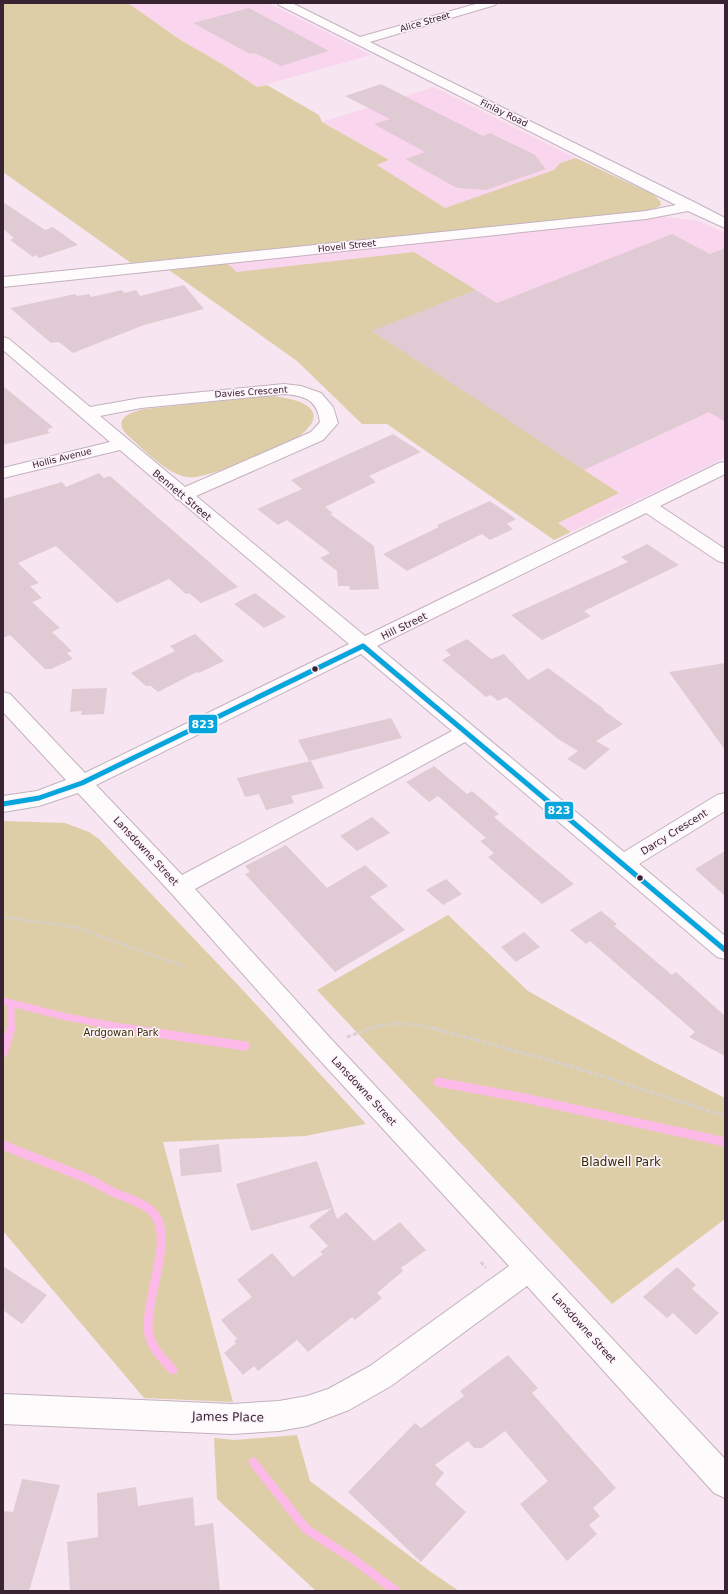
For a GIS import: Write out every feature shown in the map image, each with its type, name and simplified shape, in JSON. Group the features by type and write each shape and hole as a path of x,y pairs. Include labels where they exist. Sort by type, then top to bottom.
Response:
{"street":[{"name":"Finlay Road","path":"283,3 725,224"},
{"name":"Alice Street","path":"360,41 491,3"},
{"name":"Hovell Street","path":"3,282 638,216 691,206"},
{"name":"Bennett Street","path":"3,342 182,495 624,863 725,950"},
{"name":"Davies Crescent","path":"86,412 141,403 284,389 302,391 320,400 328,411 329,423 317,436 182,495"},
{"name":"Hollis Avenue","path":"3,473 122,444"},
{"name":"Hill Street","path":"3,804 39,798 82,783 725,468"},
{"path":"647,506 725,557"},
{"name":"Lansdowne Street","path":"3,699 179,887 324,1048 529,1268 725,1482"},
{"path":"179,887 466,732"},
{"name":"Darcy Crescent","path":"624,863 725,801"},
{"name":"James Place","path":"3,1409 232,1420 269,1418 307,1411 338,1400 364,1388 529,1268"}],"path":[{"path":"3,917 69,926 95,933 185,967"},
{"path":"324,1048 340,1039 369,1028 390,1024 410,1023 442,1030 570,1066 725,1116"}],"shaded area":[{"path":"128,3 268,3 371,55 257,87 222,64 179,39"},
{"path":"434,87 576,158 560,163 554,170 445,209 376,165 389,160 322,122"},
{"path":"666,217 699,221 725,233 725,458 571,532 322,346 227,263"}],"green space":[{"path":"3,3 128,3 179,39 222,64 257,87 267,85 319,115 322,122 389,160 377,165 445,208 554,170 560,163 576,158 654,195 660,201 661,205 643,212 131,263 3,172"},
{"path":"414,252 476,290 373,331 619,493 558,523 571,532 554,540 387,424 362,424 297,361 169,270 227,263 237,272"},
{"path":"269,396 288,398 306,405 314,416 311,424 303,433 294,439 264,454 228,468 197,477 179,475 163,466 127,435 121,425 122,421 129,414 145,409"},
{"name":"Ardgowan Park","path":"3,821 65,823 89,832 99,839 239,986 366,1124 305,1136 163,1142 233,1402 144,1398 3,1231"},
{"name":"Bladwell Park","path":"448,915 528,991 652,1061 725,1098 725,1219 612,1304 317,990"},
{"path":"297,1435 310,1481 431,1572 459,1591 316,1591 217,1499 214,1438 235,1440"}],"building":[{"path":"249,8 329,51 281,66 255,53 250,54 193,23"},
{"path":"381,84 483,136 490,133 535,155 546,169 486,190 457,188 405,159 425,152 374,124 390,119 345,96"},
{"path":"3,202 45,230 53,227 78,245 39,258 36,255 33,257 10,240 14,238 3,229"},
{"path":"672,234 710,254 725,248 725,422 709,412 584,470 372,331 476,290 497,303"},
{"path":"184,285 204,309 144,325 73,353 59,342 51,343 10,308 75,294 77,296 89,294 91,297 122,290 124,293 136,290 140,296"},
{"path":"3,386 53,427 47,430 50,433 3,445"},
{"path":"393,434 421,452 369,476 376,482 325,507 333,513 330,514 374,546 379,589 350,590 349,586 338,586 337,571 320,558 330,553 287,520 278,525 257,509 302,489 291,480"},
{"path":"99,473 104,478 110,476 238,587 201,603 189,593 186,594 169,579 117,603 56,546 18,563 39,583 30,586 42,598 32,602 60,628 52,632 72,651 67,653 73,659 51,669 45,669 10,635 3,638 3,499 62,482 66,487"},
{"path":"490,501 516,519 507,524 513,529 490,540 482,534 407,571 383,554 439,527 437,525"},
{"path":"647,544 679,565 584,611 591,616 542,640 511,615 628,562 621,557"},
{"path":"255,593 286,617 264,628 234,604"},
{"path":"195,634 224,661 199,673 197,672 158,692 151,686 146,686 131,673 175,651 170,646"},
{"path":"467,639 491,659 504,654 528,680 548,668 604,709 603,710 623,724 596,741 610,749 585,770 567,759 578,751 558,739 506,697 498,701 491,695 486,697 442,660 451,655 445,650"},
{"path":"725,663 725,750 669,672"},
{"path":"107,688 104,714 81,715 82,711 70,712 72,689"},
{"path":"391,718 402,738 309,761 298,740"},
{"path":"311,761 324,788 291,796 294,803 266,810 259,794 245,797 237,778"},
{"path":"434,766 467,794 472,791 499,814 494,817 574,884 542,904 488,857 494,853 480,841 486,838 438,796 429,802 406,782"},
{"path":"372,817 390,833 357,851 340,836"},
{"path":"286,845 327,888 365,865 388,886 370,897 405,930 335,972 245,874 250,872 245,866"},
{"path":"725,851 725,896 695,869"},
{"path":"446,879 462,894 443,905 426,890"},
{"path":"601,911 617,924 614,926 672,975 676,972 725,1016 725,1056 689,1037 695,1032 590,941 586,944 570,930"},
{"path":"524,932 540,947 516,962 501,947"},
{"path":"219,1144 222,1172 181,1176 179,1149"},
{"path":"317,1161 337,1219 346,1212 374,1241 400,1222 426,1250 401,1268 403,1271 377,1293 382,1298 355,1320 352,1317 308,1352 297,1340 258,1371 254,1366 243,1375 224,1353 236,1343 234,1341 237,1339 221,1320 252,1297 237,1280 272,1253 293,1277 323,1254 320,1252 328,1246 309,1226 332,1208 251,1231 236,1184"},
{"path":"3,1266 47,1295 22,1324 3,1310"},
{"path":"677,1267 696,1285 692,1289 719,1313 696,1335 673,1313 667,1318 643,1297"},
{"path":"508,1355 538,1388 532,1393 616,1488 593,1508 600,1516 589,1525 597,1534 567,1561 520,1504 548,1481 505,1431 482,1448 474,1448 468,1441 435,1465 444,1473 435,1484 466,1512 421,1562 348,1492 415,1423 421,1428 464,1396 460,1391"},
{"path":"22,1479 60,1485 29,1591 3,1591 3,1511 13,1512"},
{"path":"136,1487 138,1506 193,1497 195,1526 213,1523 220,1591 70,1591 67,1542 98,1537 97,1493"}],"waterway":[{"path":"3,1001 11,1003"},
{"path":"11,1003 62,1016 130,1029"},
{"path":"11,1003 11,1028"},
{"path":"3,1053 11,1028"},
{"path":"123,1028 245,1046"},
{"path":"438,1082 524,1098 725,1142"},
{"path":"3,1145 88,1179 142,1204 155,1215 160,1227 161,1240 160,1256 148,1321 149,1335 156,1350 173,1370"},
{"path":"253,1462 306,1529 353,1559 396,1591"}],"transit line":[{"name":"823","path":"3,804 39,798 82,783 363,646 725,950"}]}
